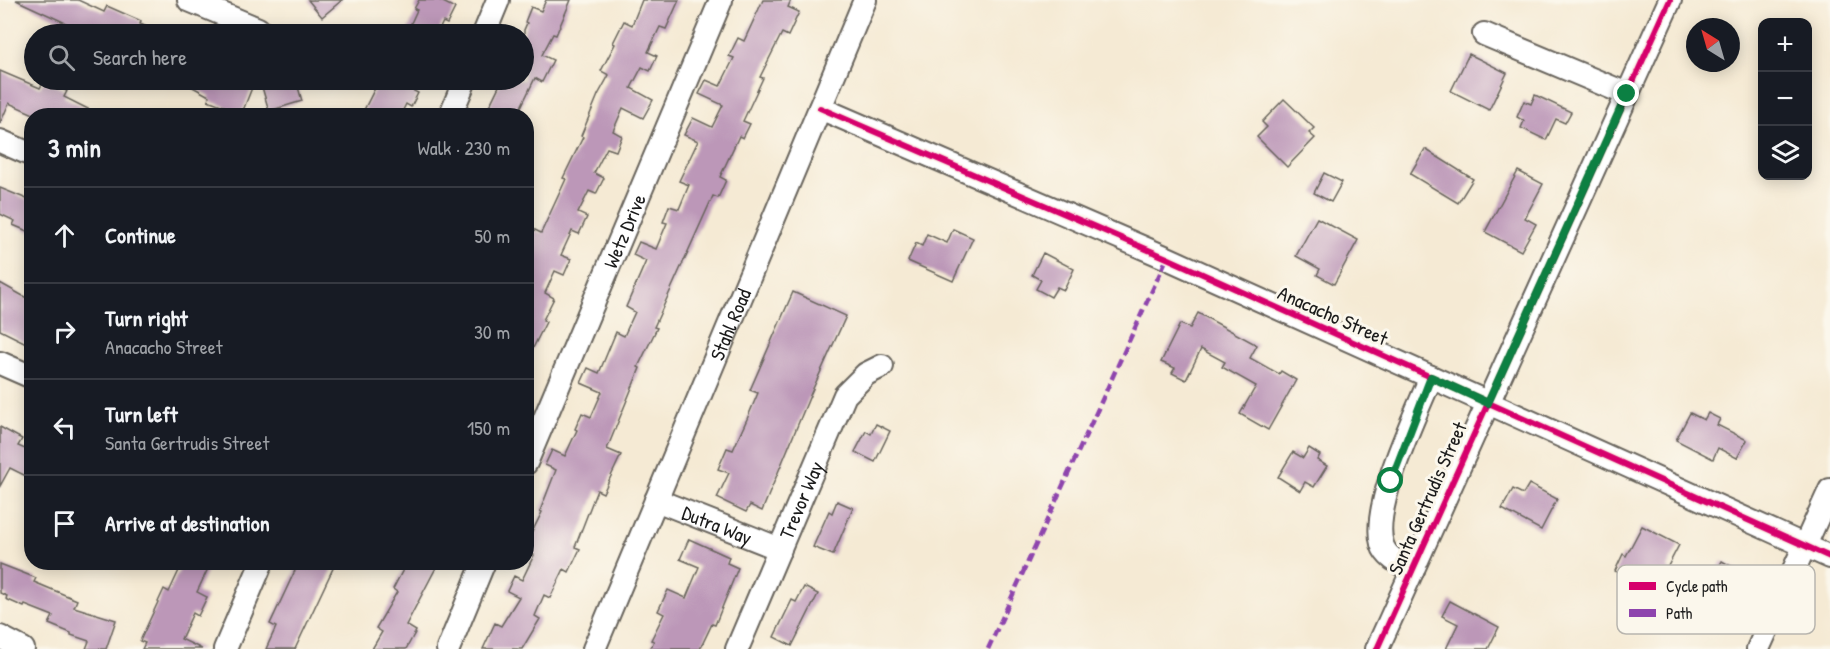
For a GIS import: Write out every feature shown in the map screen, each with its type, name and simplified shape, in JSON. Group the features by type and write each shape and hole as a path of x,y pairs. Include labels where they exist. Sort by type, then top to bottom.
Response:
{"street":[{"path":"189,0 246,24"},
{"path":"488,24 498,0"},
{"name":"Wetz Drive","path":"534,444 721,0"},
{"name":"Stahl Road","path":"594,649 865,0"},
{"name":"Santa Gertrudis Street","path":"1377,649 1670,0"},
{"path":"1484,34 1627,94"},
{"path":"453,108 461,90"},
{"name":"Anacacho Street","path":"820,108 1167,258 1830,557"},
{"path":"0,141 24,152"},
{"path":"0,363 24,374"},
{"name":"Trevor Way","path":"737,649 845,395 866,374 882,366"},
{"path":"1413,570 1392,558 1383,545 1380,521 1391,481 1431,377"},
{"path":"1796,565 1830,490"},
{"name":"Dutra Way","path":"656,500 780,549"},
{"path":"225,649 259,570"},
{"path":"448,649 481,570"},
{"path":"1758,649 1765,634"},
{"path":"0,637 23,649"}],"building":[{"path":"16,0 78,0 104,12 107,6 141,21 140,24 68,24"},
{"path":"308,0 342,0 322,17"},
{"path":"419,0 439,0 455,8 447,24 443,22 442,24 411,24 417,10 414,9"},
{"path":"546,0 571,0 556,35 553,34 542,55 553,60 542,82 535,78 534,80 534,24 525,22 531,7 541,11"},
{"path":"642,0 679,0 666,29 660,27 648,52 657,56 650,71 642,67 631,88 653,100 643,118 623,108 613,131 622,136 616,151 607,148 594,173 604,178 596,194 589,191 578,213 587,217 579,234 572,231 561,255 571,259 564,275 555,271 545,293 554,298 543,320 546,322 534,346 534,230 541,233 566,179 563,178 583,137 581,136 598,95 609,75 601,71 615,44 613,43 624,21 632,25"},
{"path":"763,0 791,0 788,7 799,12 788,36 782,33 760,77 763,78 743,121 750,124 743,138 739,136 720,177 726,180 718,198 713,196 654,327 657,328 638,367 640,368 607,449 621,455 603,493 597,490 575,547 580,549 569,572 564,569 550,598 544,595 535,616 540,619 522,649 483,649 495,623 501,626 519,597 507,591 514,576 522,580 527,570 534,570 534,528 542,512 540,511 556,470 545,465 552,450 565,456 582,413 591,417 602,392 581,383 588,368 599,373 616,332 624,336 635,312 626,307 646,261 633,255 639,242 656,249 667,223 663,222 669,206 679,209 689,185 679,181 698,141 684,135 693,118 712,127 723,105 699,94 706,80 720,86 734,58 729,56 738,38 744,41"},
{"path":"1469,54 1507,73 1489,110 1451,91"},
{"path":"0,71 24,81 24,90 65,90 67,91 64,97 86,108 24,110 9,103 0,124"},
{"path":"198,90 251,90 244,108 229,108 208,100 209,96"},
{"path":"263,90 299,90 302,101 279,108 268,108"},
{"path":"374,90 412,90 418,93 411,107 406,104 404,108 365,108"},
{"path":"497,90 529,90 520,108 488,108"},
{"path":"1535,95 1571,112 1565,123 1556,119 1546,140 1521,128 1524,121 1517,117 1524,101 1531,104"},
{"path":"1284,99 1314,128 1309,133 1315,138 1287,167 1257,137 1267,127 1262,122"},
{"path":"1425,149 1473,179 1458,203 1410,174"},
{"path":"1518,171 1543,184 1525,218 1536,224 1521,251 1485,232"},
{"path":"1324,173 1342,182 1331,202 1314,193"},
{"path":"0,188 24,198 24,230 13,225 15,221 0,214"},
{"path":"1317,218 1358,240 1334,284 1317,275 1320,269 1296,256"},
{"path":"953,229 973,238 953,281 908,261 916,243 922,246 927,234 947,243"},
{"path":"1043,253 1074,269 1064,290 1057,287 1051,297 1036,289 1041,280 1032,275"},
{"path":"0,283 24,296 24,342 0,330"},
{"path":"793,292 846,316 762,511 750,505 746,512 717,498 729,473 718,469 727,448 733,450 747,419 758,393 750,390"},
{"path":"1198,313 1257,345 1250,358 1279,374 1281,371 1296,380 1268,430 1240,414 1256,386 1222,367 1225,362 1201,349 1186,380 1172,373 1175,368 1161,362 1180,324 1190,328"},
{"path":"1690,413 1704,420 1708,413 1720,419 1717,425 1747,440 1737,458 1718,448 1713,459 1676,440"},
{"path":"876,424 890,431 875,462 855,452 866,431 871,434"},
{"path":"0,427 22,439 18,446 24,449 24,475 10,468 0,486"},
{"path":"1309,448 1320,455 1317,460 1327,466 1314,487 1305,482 1300,491 1278,477 1293,452 1303,458"},
{"path":"1529,484 1557,499 1541,530 1502,509 1513,489 1523,494"},
{"path":"837,501 853,508 833,555 813,547 829,511 832,513"},
{"path":"1642,526 1679,545 1669,565 1618,565 1623,554 1626,556"},
{"path":"689,539 729,557 727,563 738,568 715,625 712,624 700,649 650,649 654,641 651,640 664,614 658,611 668,590 686,598 699,567 680,559"},
{"path":"0,564 36,578 34,582 77,600 74,607 116,620 106,649 86,649 89,641 49,624 53,616 6,599 7,596 0,593"},
{"path":"179,570 207,570 197,592 207,597 198,616 193,613 181,639 202,649 142,649 145,643 140,641 164,589 169,592"},
{"path":"295,570 332,570 295,649 266,649 276,627 270,624"},
{"path":"403,570 435,570 406,625 416,631 406,649 372,649 382,632 376,628 397,592 393,589"},
{"path":"804,587 818,594 792,646 774,637 792,600 796,602"},
{"path":"1450,601 1499,627 1488,649 1446,649 1458,624 1442,616"}],"marked path":[{"path":"988,649 1167,258"}],"cycle path":[{"path":"1377,649 1670,0"},
{"path":"820,108 1167,258 1830,557"}],"route":[{"path":"1391,481 1431,377 1488,403 1627,94"}]}
